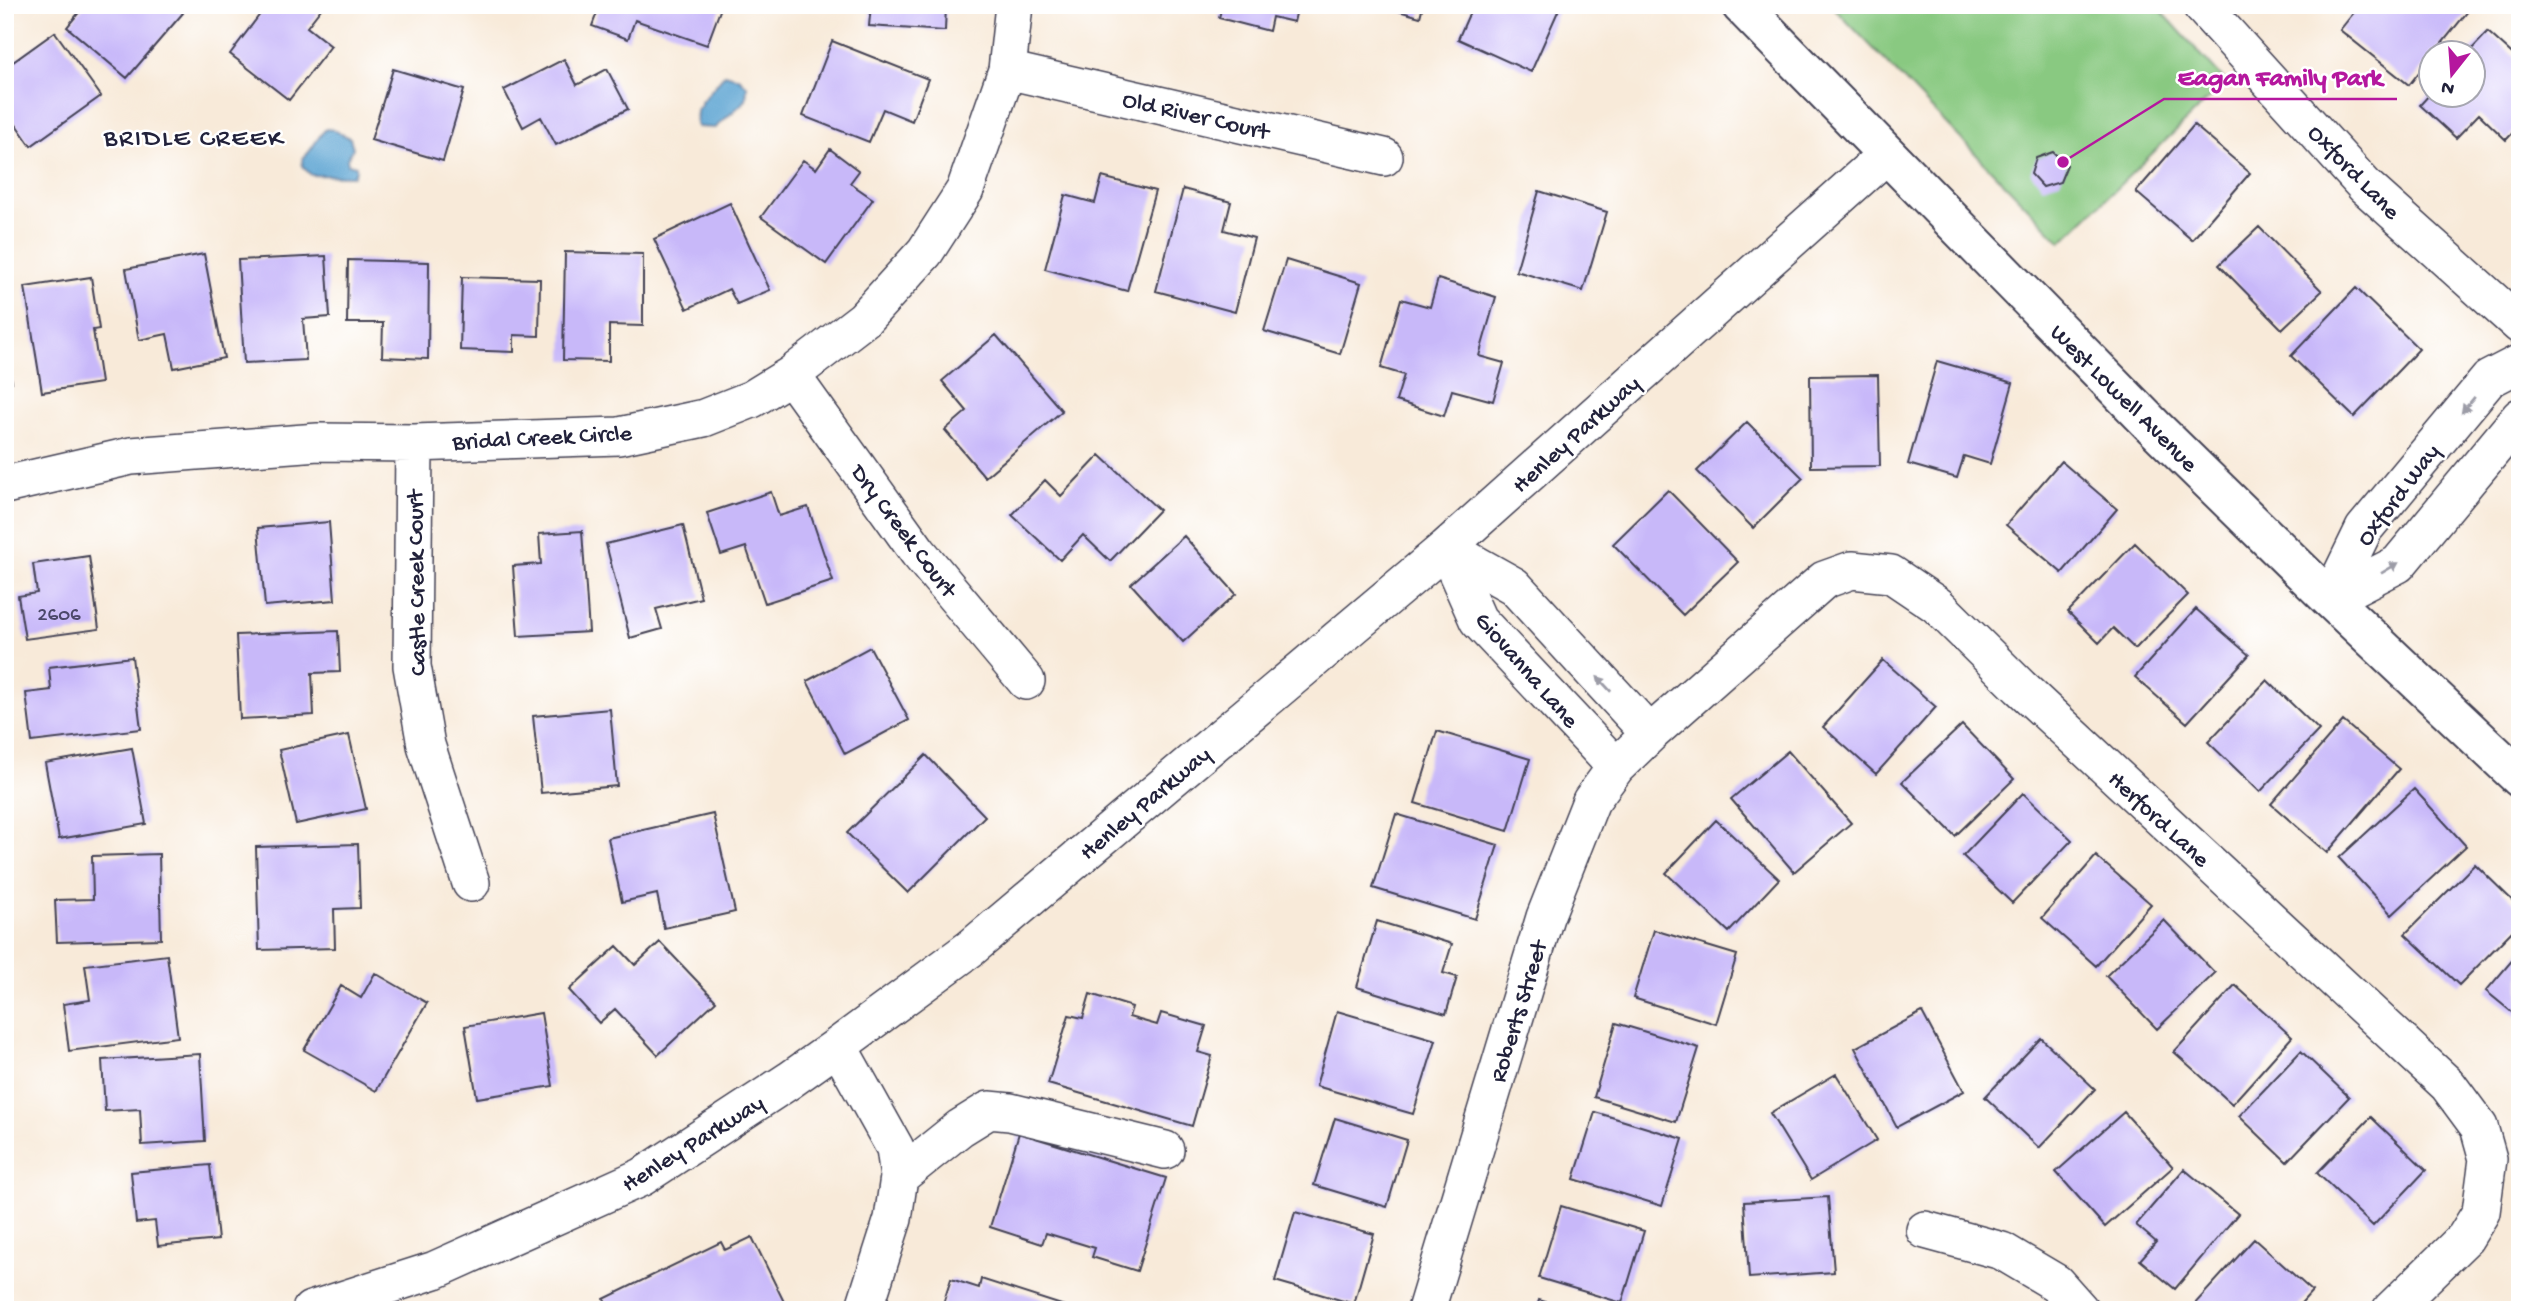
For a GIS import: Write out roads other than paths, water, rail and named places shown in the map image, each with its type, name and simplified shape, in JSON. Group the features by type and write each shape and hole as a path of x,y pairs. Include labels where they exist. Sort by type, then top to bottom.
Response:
{"street":[{"name":"Bridal Creek Circle","path":"5,485 131,456 318,442 414,443 619,436 704,418 752,399 791,375 864,319 925,253 965,190 1007,70 1014,5"},
{"name":"West Lowell Avenue","path":"1741,5 2154,427 2330,599 2520,778"},
{"name":"Oxford Lane","path":"2201,5 2364,186 2520,325"},
{"name":"Old River Court","path":"1007,70 1384,157"},
{"name":"Henley Parkway","path":"310,1310 435,1270 642,1177 838,1046 971,947 1446,548 1887,154"},
{"name":"Oxford Way","path":"2330,599 2364,529 2489,379 2520,363"},
{"name":"Dry Creek Court","path":"791,375 918,552 1026,681"},
{"name":"Oxford Way","path":"2330,599 2398,564 2520,417"},
{"name":"Castle Creek Court","path":"414,443 412,666 426,746 471,883"},
{"name":"Giovanna Lane","path":"1446,548 1514,586 1650,734"},
{"name":"Giovanna Lane","path":"1446,548 1478,620 1616,767"},
{"name":"Herford Lane","path":"1650,734 1824,580 1852,570 1891,574 1937,605 2020,687 2448,1085 2479,1127 2488,1159 2480,1212 2465,1238 2391,1310"},
{"name":"Roberts Street","path":"1426,1310 1545,917 1591,801 1616,767 1650,734"},
{"path":"838,1046 895,1148 900,1177 893,1219 864,1310"},
{"path":"900,1177 960,1128 989,1110 1010,1112 1165,1150"},
{"path":"1925,1230 2002,1251 2056,1283 2080,1310"}],"water":[{"path":"725,74 739,78 747,86 746,100 715,128 698,127 697,110 701,102"},
{"path":"326,129 350,138 353,148 347,159 348,164 356,166 353,176 311,175 302,166 303,158"}],"place":[{"name":"Eagan Family Park","path":"2063,162"}],"district":[{"name":"BRIDLE CREEK","path":"194,136"}]}
